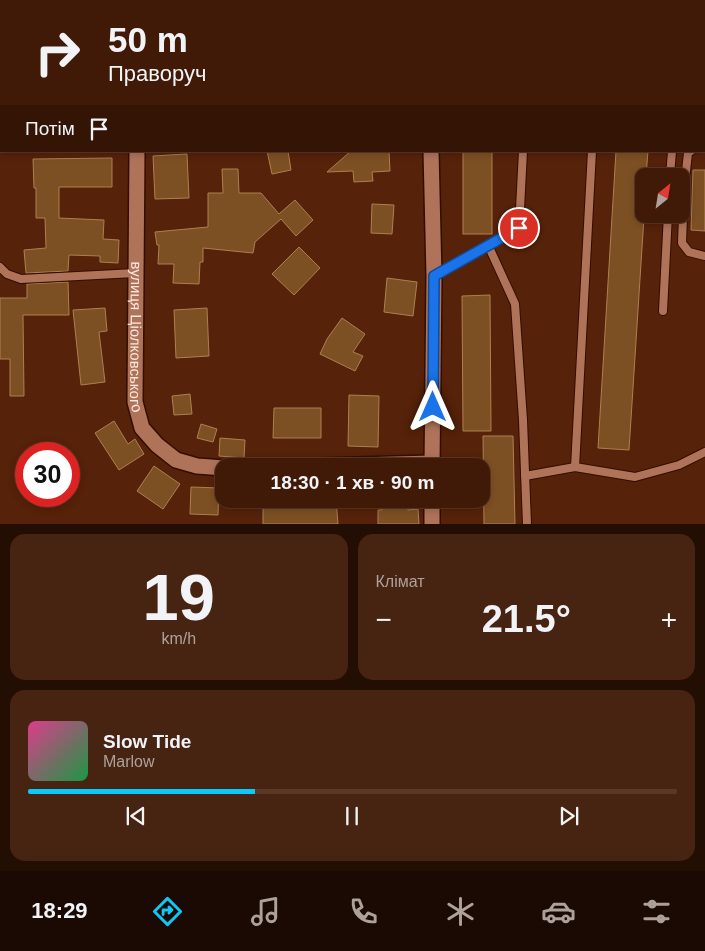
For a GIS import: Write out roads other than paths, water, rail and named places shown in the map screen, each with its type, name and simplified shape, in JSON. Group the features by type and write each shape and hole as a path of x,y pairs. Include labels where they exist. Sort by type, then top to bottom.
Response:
{"street":[{"name":"вулиця Ціолковського","path":"138,152 135,273 135,402 142,428 157,445 176,460 197,466 215,467"},
{"path":"431,152 434,276 432,458"},
{"path":"432,508 432,524"}],"lane":[{"path":"434,276 519,228 523,152"},
{"path":"575,467 592,152"},
{"path":"671,168 672,152"},
{"path":"690,152 684,189 682,243 689,252 705,256"},
{"path":"663,311 668,223"},
{"path":"488,245 515,304 527,524"},
{"path":"0,267 7,274 21,279 135,273"},
{"path":"525,476 575,467 635,477 679,465 705,452"}]}
